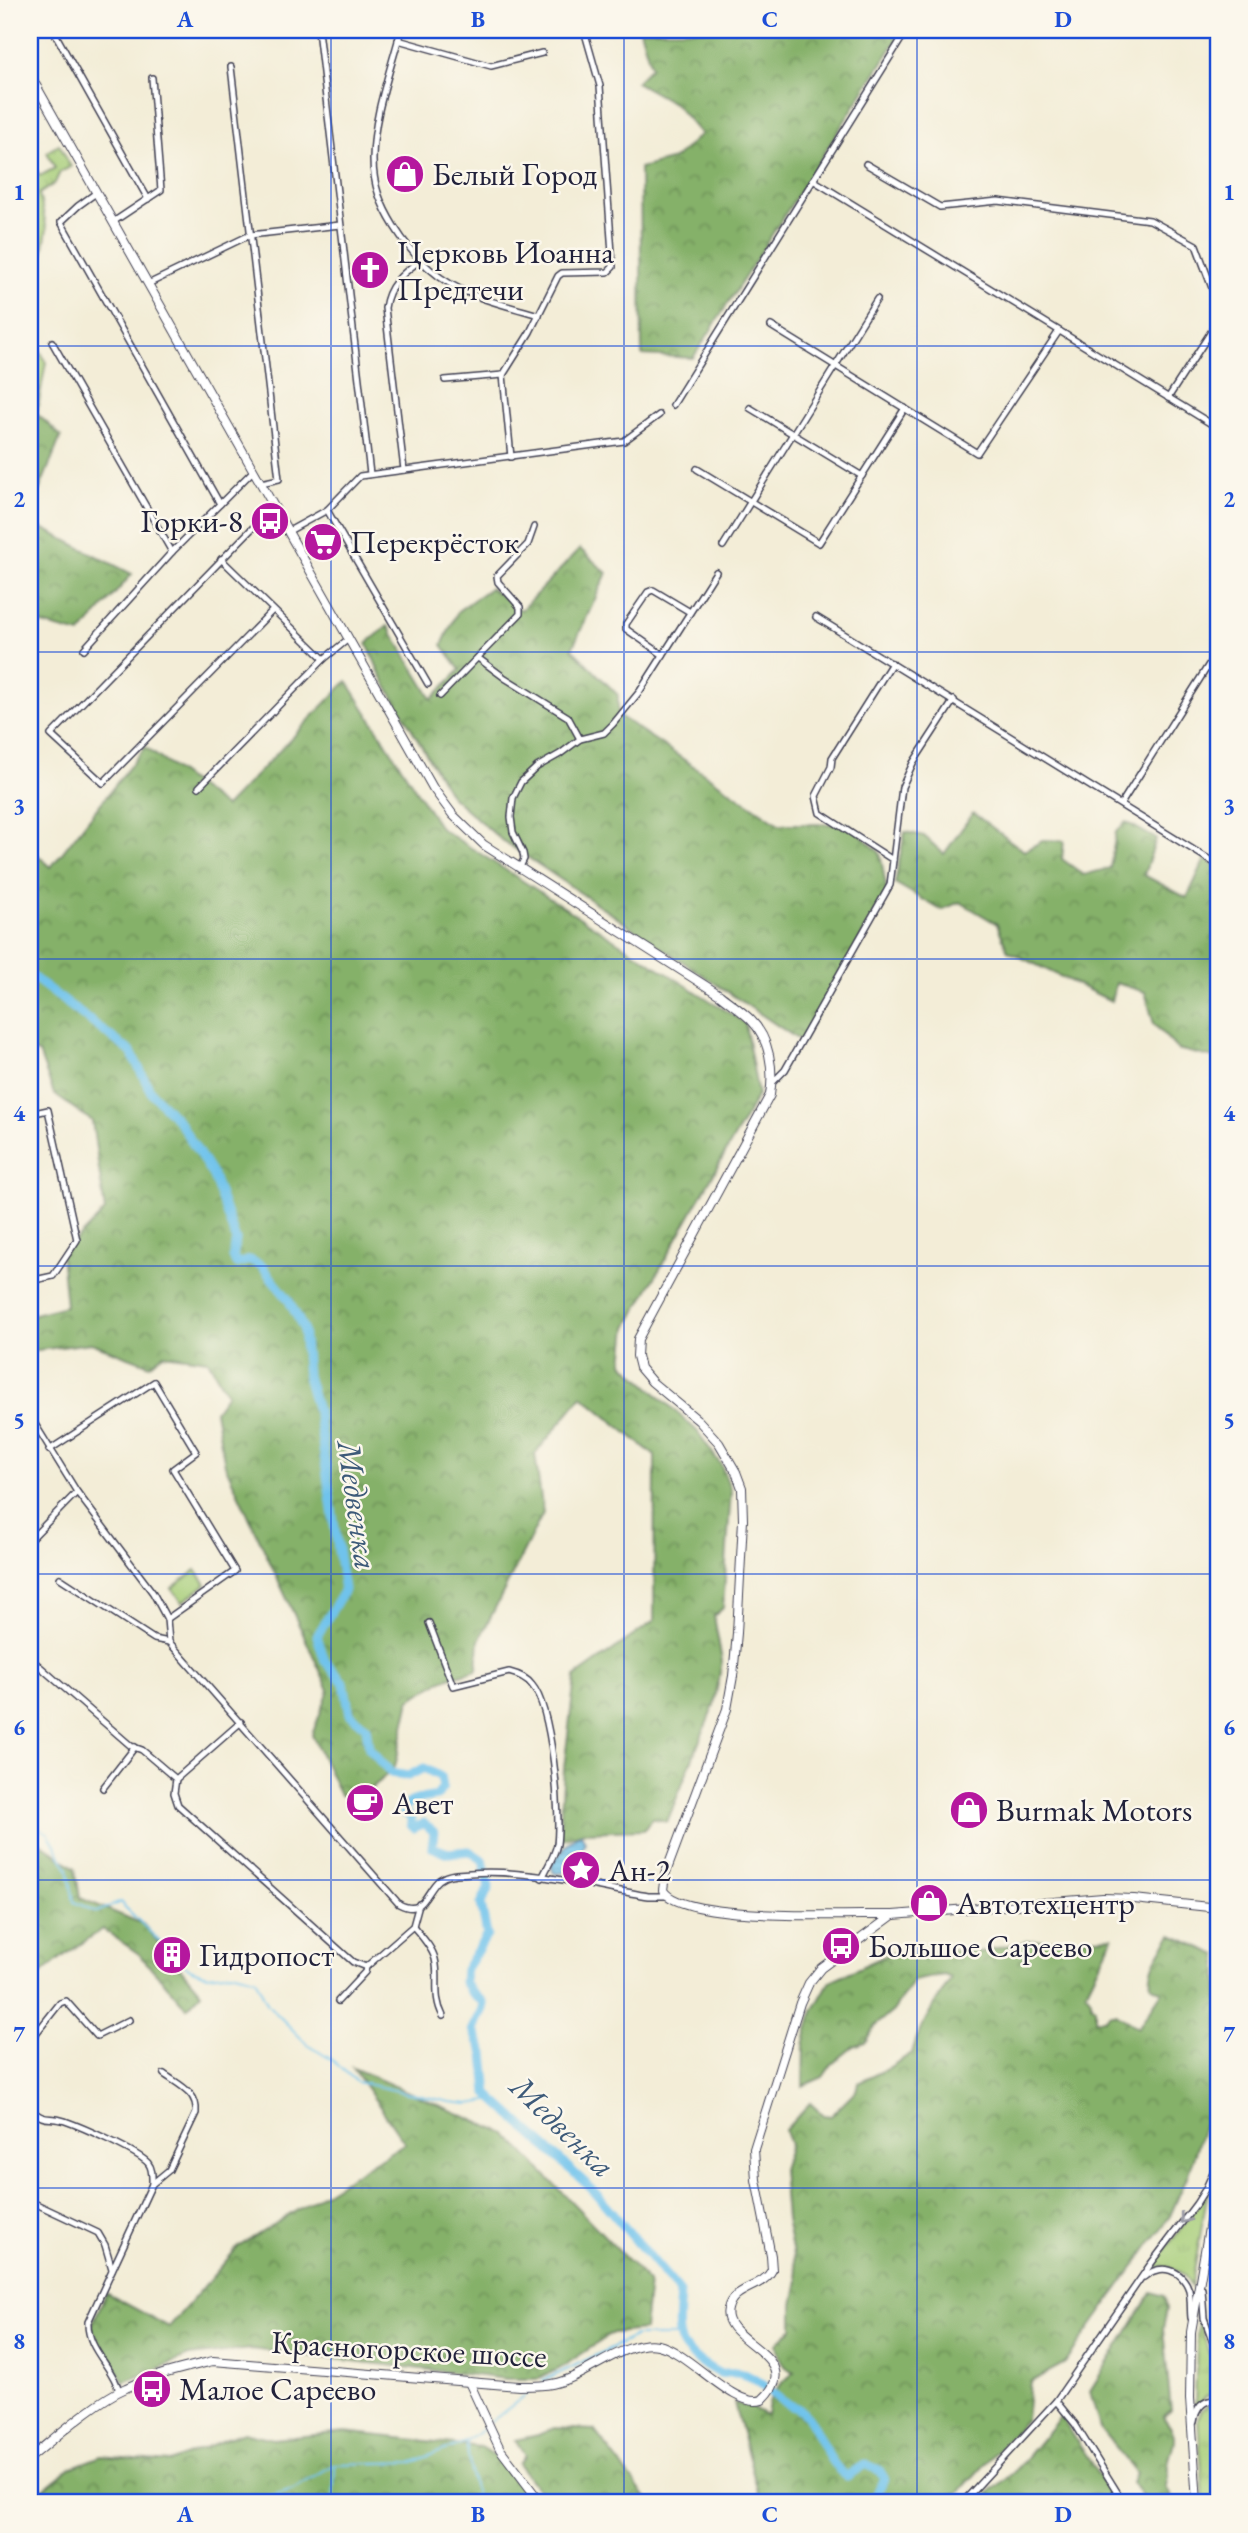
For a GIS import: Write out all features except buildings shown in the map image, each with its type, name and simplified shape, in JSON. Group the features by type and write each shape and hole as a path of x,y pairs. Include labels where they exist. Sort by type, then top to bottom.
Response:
{"street":[{"path":"52,30 148,199"},
{"path":"318,30 370,474"},
{"path":"401,30 378,116 373,158 373,176 377,192 390,220 419,261 439,278 466,293 539,315"},
{"path":"511,457 503,375 539,315 558,276 562,273 608,272 613,267 600,86 584,30"},
{"path":"673,405 907,30"},
{"path":"398,40 491,66 542,53"},
{"path":"231,67 279,479 261,483"},
{"path":"30,75 347,640 433,788 453,815 519,869 720,995 752,1021 763,1037 768,1051 771,1095 638,1339 637,1356 640,1368 652,1382 699,1421 719,1443 742,1488 743,1520 730,1696 662,1883 666,1896"},
{"path":"113,222 161,190 152,78"},
{"path":"866,164 940,207 998,201 1150,220 1196,246 1218,304"},
{"path":"813,180 1218,428"},
{"path":"96,193 78,205 61,222 219,504"},
{"path":"148,284 250,235 340,225"},
{"path":"404,470 385,308 388,293 396,280 419,261"},
{"path":"723,546 877,299"},
{"path":"1168,398 1218,321"},
{"path":"771,326 977,453 1059,331"},
{"path":"52,342 172,552"},
{"path":"446,380 503,375"},
{"path":"750,408 862,477"},
{"path":"697,469 819,543 905,408"},
{"path":"288,532 327,510 360,476 624,441 659,415"},
{"path":"85,649 172,552 253,471"},
{"path":"272,611 103,783 51,735 273,507"},
{"path":"327,510 428,684"},
{"path":"440,696 520,614 520,607 498,582 497,576 528,544 534,527"},
{"path":"220,559 324,659"},
{"path":"519,869 524,859 513,832 511,817 513,797 521,782 537,767 580,739 604,733 613,724 640,691 716,572"},
{"path":"663,655 626,629 626,624 648,592 653,590 690,612"},
{"path":"816,617 1218,865"},
{"path":"199,787 324,659 347,640"},
{"path":"1121,804 1218,650"},
{"path":"478,658 568,718 580,739"},
{"path":"892,663 832,758 831,767 816,796 820,813 893,860"},
{"path":"772,1082 786,1070 890,885 902,787 914,763 954,701"},
{"path":"30,1114 48,1110 78,1240 53,1276 30,1281"},
{"path":"49,1450 154,1382 196,1452 173,1469 235,1571 167,1619"},
{"path":"30,1416 77,1492 153,1593 167,1619 169,1642"},
{"path":"30,1540 77,1492"},
{"path":"60,1578 154,1639 169,1642 399,1904 407,1908 427,1899 438,1881 449,1875 478,1872 542,1878 648,1896 666,1896 673,1901 753,1915 893,1915 1103,1898 1218,1909"},
{"path":"429,1623 453,1686 509,1672 524,1678 538,1696 544,1713 557,1781 559,1817 557,1847 542,1878"},
{"path":"30,1658 176,1779"},
{"path":"241,1722 176,1779 174,1793 178,1805 353,1962 366,1968"},
{"path":"103,1788 135,1747"},
{"path":"338,2001 366,1968 413,1926 419,1904"},
{"name":"Красногорское шоссе","path":"30,2458 120,2391 158,2376 214,2361 519,2386 562,2382 631,2349 655,2345 671,2350 740,2397 753,2402 765,2397 773,2383 774,2369 766,2356 733,2329 727,2316 733,2298 768,2277 772,2270 754,2163 756,2137 809,1983 821,1968 893,1915"},
{"path":"413,1926 433,1952 436,1962 435,1982 443,2015"},
{"path":"30,2041 60,2003 65,2001 97,2036 129,2020"},
{"path":"152,2184 169,2170 196,2113 197,2104 190,2092 164,2074"},
{"path":"30,2109 42,2119 62,2120 147,2162 152,2170 152,2184 88,2322 88,2331 95,2348 117,2381 120,2391"},
{"path":"962,2503 1056,2401 1206,2188 1218,2161"},
{"path":"1191,2332 1218,2176"},
{"path":"30,2201 98,2233 105,2245 112,2269"},
{"path":"1204,2246 1202,2305 1206,2328 1218,2356"},
{"path":"1139,2281 1149,2273 1168,2269 1182,2277 1189,2292 1190,2398 1196,2503"},
{"path":"469,2382 500,2449 541,2503"},
{"path":"1193,2460 1196,2414 1205,2402 1218,2400"},
{"path":"1056,2401 1075,2424 1124,2503"}],"green space":[{"path":"640,30 903,30 693,358 642,355 640,168 674,159 701,134 675,104 636,82 651,67"},
{"path":"59,144 71,167 60,172 55,183 39,194 47,229 30,331 30,273 37,223 30,205 30,160 40,176 55,168 47,152"},
{"path":"30,331 46,362 41,390 30,383"},
{"path":"30,383 41,390 37,414 61,436 31,511 34,524 132,574 80,634 30,621"},
{"path":"580,549 607,573 572,649 618,695 618,715 779,824 849,824 880,853 887,891 802,1042 499,838 450,795 380,674 367,643 388,626 432,699 460,670 442,645 458,611 490,588 521,610"},
{"path":"347,681 440,828 745,1023 758,1095 627,1327 623,1363 697,1431 721,1465 731,1491 723,1608 714,1616 722,1661 714,1705 667,1822 652,1818 644,1830 585,1832 559,1840 575,1677 654,1621 655,1456 582,1396 535,1454 543,1513 479,1640 477,1670 442,1680 410,1700 395,1767 358,1801 340,1795 312,1735 329,1690 225,1465 215,1411 227,1394 208,1360 163,1354 150,1365 91,1343 30,1351 30,1315 66,1306 61,1255 105,1211 92,1121 54,1094 39,1053 30,1051 30,848 51,867 145,747 225,807"},
{"path":"973,813 1024,851 1044,840 1064,841 1062,859 1084,875 1110,868 1116,832 1126,822 1156,839 1144,875 1187,898 1205,859 1218,868 1218,1059 1177,1049 1154,1024 1145,992 1116,983 1111,1001 1008,951 997,924 960,902 941,910 895,883 905,832 924,836 944,854"},
{"path":"196,1570 206,1584 182,1602 172,1588"},
{"path":"30,1835 75,1868 80,1898 143,1924 201,1993 187,2008 139,1954 103,1929 30,1983"},
{"path":"1172,1935 1218,1955 1218,2081 1187,2177 1170,2216 1065,2363 1030,2382 1026,2419 960,2491 942,2503 761,2503 734,2403 767,2415 769,2402 778,2387 794,2372 781,2360 777,2343 793,2328 793,2304 798,2280 786,2219 782,2169 790,2145 785,2130 810,2103 823,2115 831,2116 856,2091 858,2083 912,2053 924,2023 951,1978 944,1975 913,1981 893,2011 875,2026 865,2042 854,2046 832,2064 823,2077 803,2086 804,2045 813,2011 830,1981 889,1954 936,1949 981,1952 1028,1941 1113,1937 1086,1992 1091,1999 1091,2005 1095,2007 1095,2019 1116,2014 1138,2028 1162,1992 1151,1985 1152,1972 1157,1958"},
{"path":"353,2068 506,2134 649,2282 644,2330 613,2333 539,2379 507,2379 251,2349 189,2356 124,2382 91,2327 106,2293 169,2327 238,2247 405,2143"},
{"path":"1208,2191 1191,2288 1185,2277 1176,2269 1165,2266 1152,2268"},
{"path":"1152,2292 1164,2296 1167,2308 1163,2329 1171,2410 1163,2417 1174,2435 1166,2486 1173,2500 1171,2503 1146,2503 1132,2482 1136,2473 1100,2428 1090,2391"},
{"path":"1198,2310 1203,2335 1218,2373 1218,2395 1206,2396 1195,2407"},
{"path":"1214,2402 1218,2403 1218,2503 1204,2503 1198,2418 1202,2409"},
{"path":"1061,2416 1116,2503 978,2503 1014,2472"},
{"path":"554,2428 594,2430 650,2503 548,2503 518,2464 525,2456 515,2440"},
{"path":"243,2432 273,2439 345,2432 481,2447 500,2459 534,2503 30,2503 30,2500 70,2468 101,2456 170,2462"}],"water":[{"path":"581,1834 585,1842 574,1865 566,1872 554,1873 551,1867 560,1853"}],"waterway":[{"name":"Медвенка","path":"30,975 131,1052 151,1092 180,1123 213,1176 236,1240 233,1257 236,1264 250,1260 262,1266 288,1299 303,1328 307,1376 318,1414 344,1590 317,1636 325,1661 344,1683 350,1714 366,1727 369,1748 391,1773 408,1776 424,1768 441,1777 443,1787 437,1796 407,1804 404,1813 411,1817 411,1825 414,1828 424,1823 434,1832 432,1847 448,1853 469,1851 483,1860 489,1887 481,1904 487,1935 465,1970 464,1982 483,2002 483,2009 473,2029 484,2053 488,2094 592,2189 680,2292 679,2333 686,2350 720,2374 747,2375 801,2410 835,2465 847,2476 865,2464 879,2470 884,2478 877,2494 880,2503"},
{"path":"30,1823 48,1833 68,1869 74,1902 97,1912 120,1902 166,1948 169,1955 192,1970 208,1975 232,1972 255,1978 268,2005 308,2045 332,2060 357,2082 450,2102 469,2104 494,2100"},
{"path":"543,2381 636,2336 678,2336"},
{"path":"491,2422 532,2390"},
{"path":"240,2503 293,2489 335,2464 413,2462 466,2442 487,2426"},
{"path":"466,2442 476,2503"},
{"path":"333,2503 335,2466"}],"place":[{"name":"Белый Город","path":"405,174"},
{"name":"Церковь Иоанна Предтечи","path":"370,270"},
{"name":"Горки-8","path":"270,521"},
{"name":"Перекрёсток","path":"323,542"},
{"name":"Авет","path":"365,1803"},
{"name":"Burmak Motors","path":"969,1810"},
{"name":"Ан-2","path":"581,1870"},
{"name":"Автотехцентр","path":"929,1903"},
{"name":"Большое Сареево","path":"841,1946"},
{"name":"Гидропост","path":"172,1955"},
{"name":"Малое Сареево","path":"152,2389"}]}
